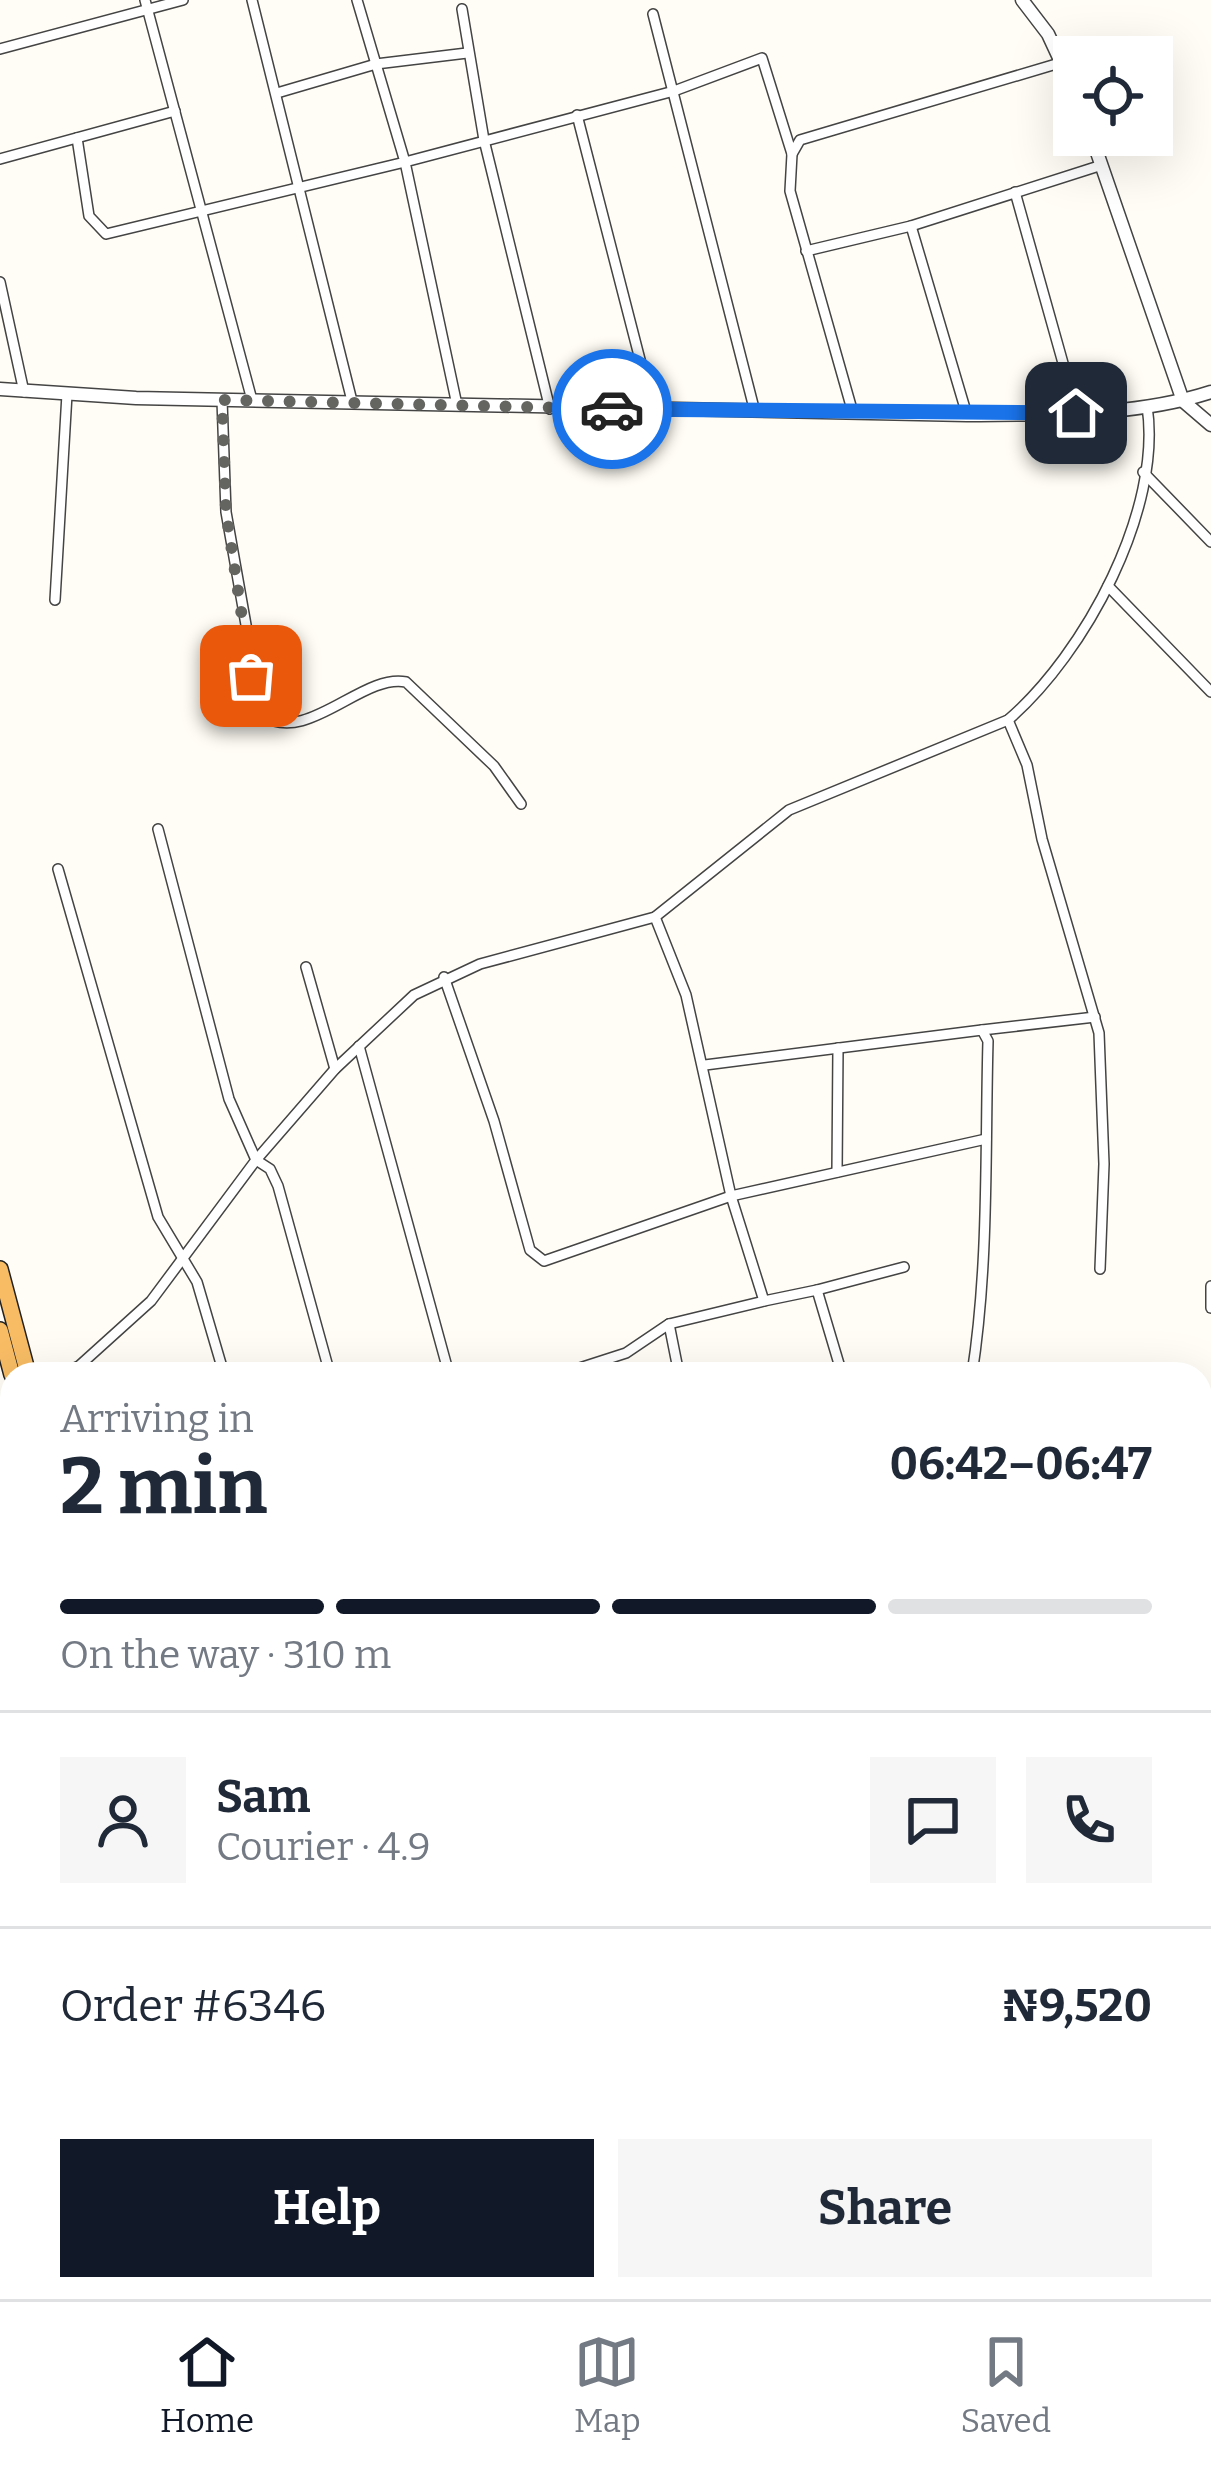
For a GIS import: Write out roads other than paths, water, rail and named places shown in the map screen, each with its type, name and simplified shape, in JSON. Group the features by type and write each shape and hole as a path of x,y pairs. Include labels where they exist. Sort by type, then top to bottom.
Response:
{"highway":[{"path":"0,1269 25,1362"},
{"path":"0,1330 9,1362"}],"street":[{"path":"0,49 146,5 184,0"},
{"path":"252,0 352,401"},
{"path":"357,0 405,162 457,404"},
{"path":"1022,0 1053,47"},
{"path":"146,5 252,400"},
{"path":"462,8 484,140 550,409"},
{"path":"652,14 755,412"},
{"path":"277,94 376,64 467,53"},
{"path":"77,138 94,226 106,234 405,162 674,91 766,60 792,154 790,191 853,413"},
{"path":"792,154 812,133 1053,65"},
{"path":"0,159 175,111"},
{"path":"577,115 652,410"},
{"path":"1099,156 1183,401 1211,425"},
{"path":"806,251 911,226 1102,165"},
{"path":"1015,192 1076,413"},
{"path":"911,226 967,416"},
{"path":"0,282 24,392"},
{"path":"0,389 222,400 967,416 1076,413 1183,401 1211,392"},
{"path":"55,600 68,394"},
{"path":"222,400 226,512 262,715 281,722 318,714 391,681 406,682 494,766 521,804"},
{"path":"78,1362 122,1330 184,1262 256,1160 335,1069 414,995 444,977 655,916 789,810 1008,720 1065,662 1108,586 1152,437 1147,406"},
{"path":"1143,472 1211,542"},
{"path":"1108,586 1211,692"},
{"path":"1008,720 1027,765 1042,839 1095,1016 1103,1100 1100,1269"},
{"path":"158,829 229,1100 256,1160 270,1169 278,1186 327,1362"},
{"path":"58,869 158,1217 197,1282 220,1362"},
{"path":"655,916 686,995 731,1196 764,1301"},
{"path":"306,968 335,1069"},
{"path":"444,977 536,1258 544,1261 731,1196 986,1139"},
{"path":"705,1065 1095,1016"},
{"path":"974,1362 980,1325 986,1139 988,1041 982,1030"},
{"path":"359,1046 445,1362"},
{"path":"837,1172 838,1048"},
{"path":"596,1362 626,1352 669,1324 904,1267"},
{"path":"1211,1286 1211,1308"},
{"path":"818,1290 839,1362"},
{"path":"669,1324 677,1362"}]}
